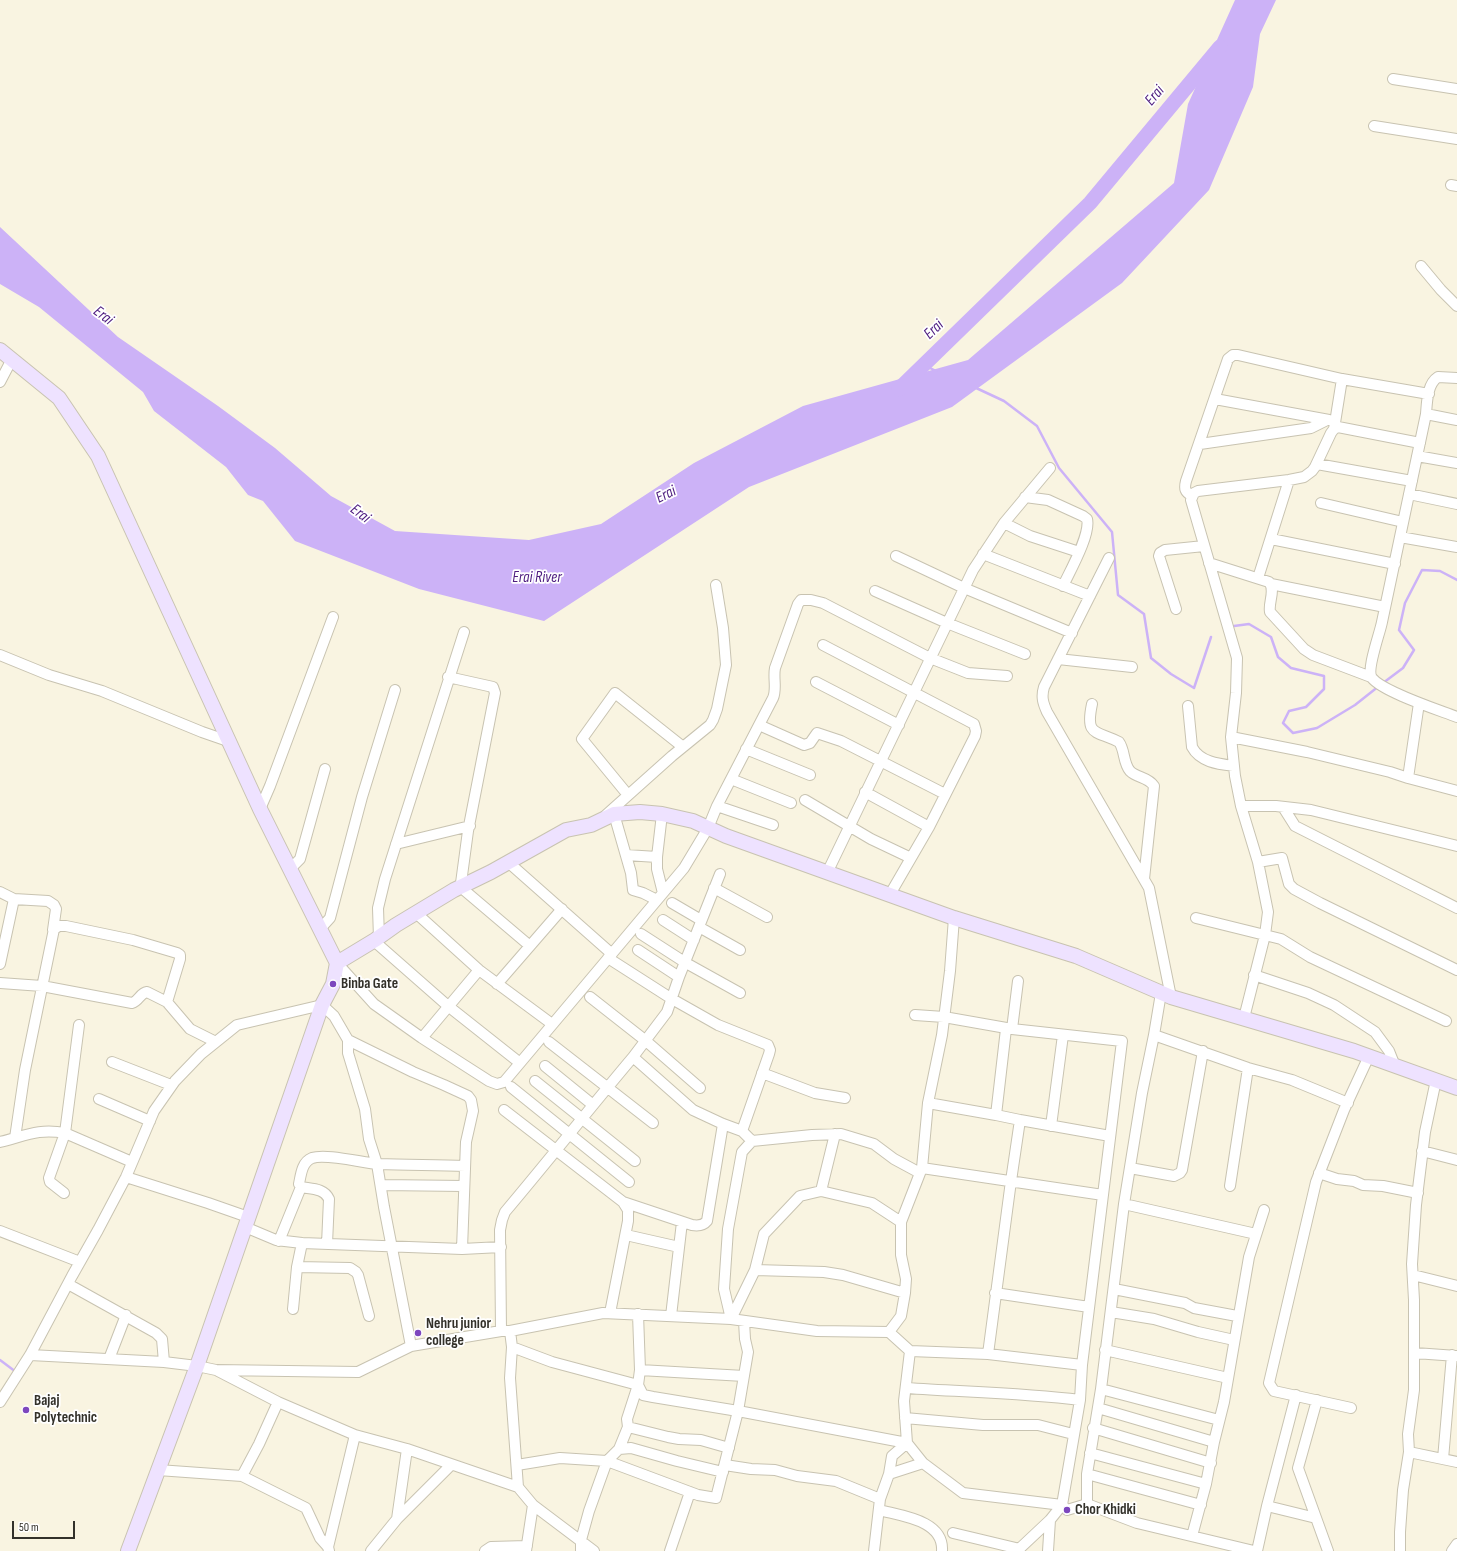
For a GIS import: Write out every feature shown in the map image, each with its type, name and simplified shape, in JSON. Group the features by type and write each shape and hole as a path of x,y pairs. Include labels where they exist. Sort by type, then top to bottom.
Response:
{"main road":[{"path":"0,350 59,398 98,456 228,741 289,870 337,964 333,984 322,1005 197,1366 128,1551"},
{"path":"337,964 376,940 396,925 462,886 491,872 566,830 591,824 609,816 640,812 662,814 693,821 726,836 889,896 1076,956 1166,995 1369,1056 1457,1088"}],"street":[{"path":"1393,79 1457,89"},
{"path":"1374,126 1457,139"},
{"path":"1421,266 1457,306"},
{"path":"1192,496 1186,493 1185,485 1228,359 1233,355 1342,379 1429,394"},
{"path":"0,382 12,359"},
{"path":"1372,678 1370,668 1386,607 1429,394 1434,380 1438,377 1457,378"},
{"path":"1244,1018 1265,935 1268,912 1258,862 1241,806 1234,766 1231,737 1236,693 1237,658 1227,619 1191,500 1192,496 1198,491 1289,480 1306,475 1312,471 1317,464 1332,424 1342,379"},
{"path":"1215,399 1420,443"},
{"path":"1426,414 1457,420"},
{"path":"1200,444 1332,424"},
{"path":"1417,456 1457,463"},
{"path":"1317,464 1412,481"},
{"path":"827,873 848,826 899,725 973,570 1004,523 1050,468"},
{"path":"1258,578 1289,480"},
{"path":"1409,494 1457,504"},
{"path":"1025,497 1048,500 1087,519 1087,528 1079,552 1064,586"},
{"path":"1321,503 1403,522"},
{"path":"1004,523 1030,536 1079,552"},
{"path":"1400,537 1457,547"},
{"path":"1271,539 1394,564"},
{"path":"1176,609 1159,556 1160,553 1165,550 1204,546"},
{"path":"983,554 1090,596"},
{"path":"896,556 964,588 1072,632"},
{"path":"1087,1504 1087,1474 1093,1428 1098,1408 1124,1204 1142,1093 1154,1034 1166,995 1149,888 1046,712 1043,702 1042,692 1108,558"},
{"path":"1209,563 1267,581 1271,584 1386,607"},
{"path":"1271,584 1270,612 1304,649 1313,655 1372,678 1387,688 1419,703 1457,717"},
{"path":"660,897 633,890 631,873 626,855 609,816 628,795 710,725 713,720 724,678 726,654 716,585"},
{"path":"875,591 947,623 1024,654"},
{"path":"337,964 374,1004 422,1038 494,1083 504,1082 684,868 708,828 717,806 775,693 775,668 798,604 801,600 811,600 823,603 930,658 968,673 1007,676"},
{"path":"260,809 333,617"},
{"path":"464,632 448,677 380,894 376,940 448,1006 520,1063"},
{"path":"823,645 974,724 976,727 975,736 929,827 889,896"},
{"path":"0,654 49,675 102,691 202,732 228,741"},
{"path":"1058,659 1132,667"},
{"path":"448,677 493,687 495,691 461,877 462,886 478,904 530,946"},
{"path":"816,682 899,725"},
{"path":"320,929 330,918 362,797 395,690"},
{"path":"628,795 582,739 616,693 684,747"},
{"path":"1408,778 1419,703"},
{"path":"1092,704 1089,723 1092,729 1100,735 1119,742 1129,769 1136,775 1148,780 1154,786 1144,879"},
{"path":"1188,706 1192,747 1194,753 1199,757 1216,763 1234,766"},
{"path":"759,725 804,745 810,743 817,733 841,741 945,794"},
{"path":"1231,737 1307,752 1390,772 1457,791"},
{"path":"746,749 810,775"},
{"path":"289,870 300,859 325,769"},
{"path":"731,779 791,803"},
{"path":"865,792 929,827"},
{"path":"805,800 871,839 911,858"},
{"path":"717,806 773,825"},
{"path":"1241,806 1283,807 1311,810 1457,846"},
{"path":"1283,807 1296,826 1457,908"},
{"path":"660,897 657,857 662,814"},
{"path":"396,844 470,826"},
{"path":"626,855 657,857"},
{"path":"1258,862 1282,858 1289,884 1294,889 1320,904 1457,970"},
{"path":"508,862 562,909 610,956 672,999 718,1025 768,1045 770,1050 742,1131"},
{"path":"518,1487 510,1378 512,1347 506,1331 500,1230 502,1220 505,1212 557,1151 569,1134 646,1041 667,1012 679,977 686,963 720,874"},
{"path":"714,888 767,916"},
{"path":"0,892 14,899 48,901 54,905 56,909 25,1070 15,1138"},
{"path":"0,964 14,899"},
{"path":"672,903 740,950"},
{"path":"497,984 562,909"},
{"path":"416,913 479,970 552,1024"},
{"path":"889,1332 901,1316 905,1293 906,1279 901,1255 901,1222 921,1171 928,1103 944,1017 950,971 954,918"},
{"path":"1196,918 1281,939 1310,957 1446,1021"},
{"path":"663,920 694,940"},
{"path":"53,930 59,926 66,926 133,940 177,953 180,955 180,959 167,1002"},
{"path":"641,934 686,963 740,993"},
{"path":"638,950 679,977"},
{"path":"422,1038 479,970"},
{"path":"1254,975 1308,993 1334,1005 1375,1032 1389,1051 1395,1066"},
{"path":"996,1115 1018,981"},
{"path":"0,983 42,986 132,1003 136,1001 143,993 147,992 167,1002 190,1029 216,1042"},
{"path":"590,996 646,1041 700,1088"},
{"path":"0,1402 30,1355 126,1177 154,1111 171,1085 201,1054 237,1025 322,1005 334,1016 348,1040 348,1054 365,1109 369,1139 378,1164 411,1346"},
{"path":"915,1015 944,1017 1009,1029 1122,1041 1082,1365 1080,1400 1062,1505 1050,1520 1019,1550 953,1533"},
{"path":"64,1193 52,1184 49,1178 65,1133 79,1025"},
{"path":"1154,1034 1248,1068 1292,1080 1348,1103"},
{"path":"1051,1126 1063,1035"},
{"path":"348,1040 470,1098 473,1107 466,1142 462,1249"},
{"path":"549,1042 652,1123"},
{"path":"1130,1168 1174,1176 1182,1170 1203,1051"},
{"path":"1350,1408 1274,1391 1269,1383 1316,1182 1369,1056"},
{"path":"633,1057 694,1110 723,1124 742,1131 752,1140"},
{"path":"112,1062 171,1085"},
{"path":"545,1066 593,1105"},
{"path":"1230,1186 1248,1068"},
{"path":"762,1073 805,1090 844,1098"},
{"path":"1400,1551 1403,1497 1409,1452 1408,1434 1414,1390 1415,1353 1412,1264 1422,1151 1436,1080"},
{"path":"535,1081 635,1161"},
{"path":"511,1087 628,1182"},
{"path":"99,1100 150,1121"},
{"path":"928,1103 1110,1136"},
{"path":"504,1110 623,1202 682,1222 699,1226 704,1225 707,1221 723,1124"},
{"path":"988,1354 1020,1120"},
{"path":"0,1142 38,1131 65,1133 132,1162"},
{"path":"821,1191 835,1134"},
{"path":"731,1319 724,1289 728,1229 742,1152 752,1140 841,1134 874,1144 894,1159 921,1171 1011,1181 1103,1195"},
{"path":"1422,1151 1457,1160"},
{"path":"279,1240 301,1187 299,1184 302,1169 306,1162 312,1158 323,1157 378,1164 465,1166"},
{"path":"1319,1173 1337,1179 1354,1180 1363,1185 1383,1186 1418,1192"},
{"path":"126,1177 208,1203 279,1240 302,1243 392,1247 462,1249 501,1247"},
{"path":"381,1185 464,1186"},
{"path":"301,1187 320,1190 329,1198 327,1244"},
{"path":"731,1319 755,1270 764,1234 800,1196 821,1191 872,1203 901,1222"},
{"path":"610,1313 626,1235 628,1210 623,1202"},
{"path":"1124,1204 1256,1234"},
{"path":"1192,1536 1211,1463 1228,1378 1237,1316 1249,1256 1264,1210"},
{"path":"671,1316 682,1222"},
{"path":"0,1231 80,1262"},
{"path":"626,1235 679,1247"},
{"path":"294,1308 297,1267 302,1243"},
{"path":"297,1267 350,1268 354,1270 358,1275 369,1316"},
{"path":"755,1270 824,1272 844,1275 905,1293"},
{"path":"1413,1275 1457,1286"},
{"path":"68,1284 126,1315 159,1336 162,1339 164,1362"},
{"path":"1114,1289 1185,1304 1194,1308 1237,1316"},
{"path":"996,1293 1089,1307"},
{"path":"1111,1312 1154,1319 1198,1332 1234,1340"},
{"path":"30,1355 164,1362 216,1370 358,1372 411,1346 610,1313 731,1319 817,1331 889,1332 910,1351 988,1354 1082,1365"},
{"path":"581,1551 581,1540 589,1510 607,1461 619,1449 628,1427 627,1419 638,1385 640,1370 638,1314"},
{"path":"109,1359 126,1315"},
{"path":"517,1465 560,1458 607,1461 690,1492 716,1498 730,1448 748,1352 745,1339 744,1321"},
{"path":"512,1347 552,1362 638,1385 643,1394 653,1397 738,1411 908,1443"},
{"path":"1105,1350 1228,1378"},
{"path":"910,1351 904,1401 908,1443 923,1463 963,1493 1062,1505 1067,1510 1087,1504 1137,1523 1254,1551"},
{"path":"1415,1353 1455,1356 1443,1459"},
{"path":"216,1370 278,1402 356,1435 407,1449 518,1487 533,1505 594,1551"},
{"path":"640,1370 744,1376"},
{"path":"906,1388 991,1394 1034,1394 1080,1400"},
{"path":"1100,1389 1219,1420"},
{"path":"1257,1551 1267,1506 1296,1395"},
{"path":"1317,1400 1298,1468 1328,1551"},
{"path":"242,1476 260,1444 278,1402"},
{"path":"1098,1408 1214,1442"},
{"path":"905,1418 983,1425 1038,1424 1073,1434"},
{"path":"628,1427 679,1439 701,1440 730,1448"},
{"path":"1093,1428 1211,1463"},
{"path":"328,1549 356,1435"},
{"path":"874,1551 880,1499 889,1474 892,1456 908,1443"},
{"path":"619,1449 631,1448 677,1461 724,1468 774,1470 797,1476 831,1480 880,1499"},
{"path":"397,1519 407,1449"},
{"path":"1409,1452 1457,1462"},
{"path":"1090,1453 1206,1484"},
{"path":"889,1474 923,1463"},
{"path":"371,1551 397,1519 451,1465"},
{"path":"158,1470 242,1476 306,1508 320,1538 328,1549"},
{"path":"1087,1474 1201,1505"},
{"path":"670,1551 690,1492"},
{"path":"485,1551 491,1548 526,1548 533,1505"},
{"path":"1267,1506 1316,1518"},
{"path":"879,1510 926,1523 939,1536 942,1551"},
{"path":"1048,1551 1050,1520"},
{"path":"1452,1551 1457,1544"}],"water":[{"name":"Erai River","path":"1235,0 1276,0 1260,34 1253,87 1209,190 1122,283 952,407 749,487 544,621 419,589 295,541 263,501 248,495 226,467 154,411 143,392 39,307 0,284 0,227 118,337 218,406 275,448 331,496 395,531 529,540 601,524 694,463 803,406 968,360 1174,183 1188,104"}],"waterway":[{"name":"Erai","path":"899,389 1090,203 1220,47"},
{"path":"924,365 936,371"},
{"path":"974,387 1004,401 1037,426 1059,468 1112,532 1118,595 1144,614 1151,658 1171,674 1194,688 1211,637"},
{"path":"1383,683 1403,668 1414,650 1399,630 1405,603 1422,570 1440,571 1457,580"},
{"path":"1234,626 1249,624 1271,637 1278,657 1291,668 1324,676 1324,689 1306,707 1289,711 1283,723 1293,733 1317,728 1355,705 1379,686"},
{"path":"0,1360 16,1372"}],"place":[{"name":"Binba Gate","path":"333,984"},
{"name":"Nehru junior college","path":"418,1333"},
{"name":"Bajaj Polytechnic","path":"26,1410"},
{"name":"Chor Khidki","path":"1067,1510"}]}
